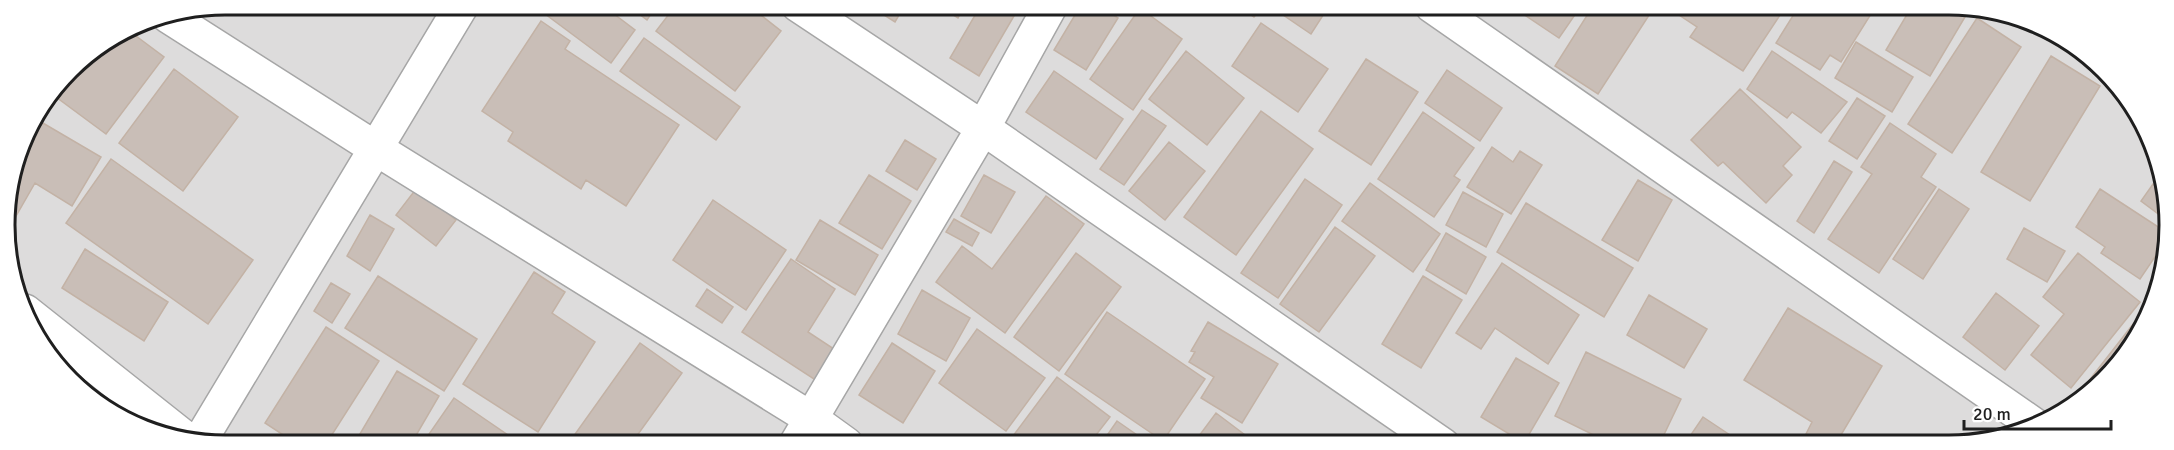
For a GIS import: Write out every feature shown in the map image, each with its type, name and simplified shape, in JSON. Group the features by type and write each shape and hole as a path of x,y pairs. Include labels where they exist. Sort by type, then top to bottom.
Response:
{"street":[{"path":"204,433 456,15"},
{"path":"813,15 983,128 1428,435"},
{"path":"176,21 375,148 803,431 983,128 1045,15"},
{"path":"1445,15 2027,420"},
{"path":"39,322 173,428"}],"shaded area":[{"path":"225,15 1949,15 1976,17 2017,26 2054,43 2077,58 2116,97 2137,132 2148,157 2159,211 2159,239 2152,279 2137,318 2124,342 2097,373 2077,392 2042,413 2003,428 1963,435 225,435 198,433 157,424 120,407 97,392 67,363 50,342 26,293 17,252 15,211 26,157 43,120 67,87 97,58 120,43 157,26 198,17"}],"building":[{"path":"546,15 615,15 635,30 611,63"},
{"path":"640,15 650,15 647,20"},
{"path":"668,15 761,15 781,31 735,91 656,31"},
{"path":"884,15 899,15 895,22"},
{"path":"975,15 1014,16 979,76 950,58"},
{"path":"1075,15 1113,15 1118,18 1086,70 1054,50"},
{"path":"1135,15 1149,15 1182,39 1133,110 1090,79"},
{"path":"1283,15 1323,15 1311,34"},
{"path":"1524,15 1575,15 1559,38"},
{"path":"1587,15 1649,15 1598,94 1555,66"},
{"path":"1679,15 1780,15 1743,71 1690,37 1697,27"},
{"path":"1793,15 1870,15 1841,62 1830,55 1820,70 1776,43"},
{"path":"1907,15 1965,17 1930,76 1886,50"},
{"path":"1977,18 2021,47 1952,153 1908,124"},
{"path":"541,21 570,41 565,49 679,125 626,206 586,180 581,189 508,141 513,132 482,111"},
{"path":"1261,23 1328,69 1298,112 1232,66"},
{"path":"135,36 164,57 106,134 57,98 97,58"},
{"path":"644,38 740,107 716,140 620,71"},
{"path":"1856,42 1913,77 1892,112 1835,78"},
{"path":"1186,51 1244,98 1207,145 1149,99"},
{"path":"1772,51 1847,102 1821,133 1792,112 1787,118 1747,89"},
{"path":"2051,56 2100,86 2030,201 1981,172"},
{"path":"1366,59 1418,92 1371,165 1319,131"},
{"path":"174,69 238,117 183,191 119,143"},
{"path":"1447,70 1502,108 1480,141 1425,103"},
{"path":"1054,71 1123,119 1096,159 1026,112"},
{"path":"1740,89 1801,147 1783,166 1792,175 1766,203 1723,162 1718,166 1691,140"},
{"path":"1857,98 1885,116 1857,159 1829,141"},
{"path":"1142,110 1166,126 1124,185 1100,169"},
{"path":"1261,111 1313,149 1236,255 1184,217"},
{"path":"1423,112 1474,148 1454,176 1460,180 1434,217 1378,179"},
{"path":"42,122 101,157 72,206 35,183 15,218 22,171"},
{"path":"1890,123 1936,154 1921,177 1936,187 1879,273 1828,239 1872,174 1861,167"},
{"path":"905,140 936,159 917,190 886,171"},
{"path":"1169,142 1205,171 1165,220 1129,191"},
{"path":"1492,147 1513,162 1520,151 1542,165 1511,214 1467,187"},
{"path":"111,159 253,260 208,324 66,223"},
{"path":"1834,161 1852,172 1814,233 1797,221"},
{"path":"869,175 911,201 882,249 839,223"},
{"path":"984,175 1015,192 991,233 961,216"},
{"path":"1305,179 1342,205 1278,298 1241,273"},
{"path":"1638,180 1672,200 1638,261 1602,240"},
{"path":"1370,183 1440,234 1413,272 1342,221"},
{"path":"2153,184 2155,185 2159,214 2141,201"},
{"path":"416,189 456,220 436,246 396,215"},
{"path":"1939,189 1969,209 1923,279 1893,259"},
{"path":"2100,189 2159,227 2157,255 2140,279 2101,253 2105,247 2076,227"},
{"path":"1463,192 1503,214 1486,247 1446,225"},
{"path":"1046,196 1084,224 1005,333 936,282 962,246 992,269"},
{"path":"713,200 786,250 746,310 673,260"},
{"path":"1526,203 1633,268 1604,317 1497,252"},
{"path":"370,215 394,229 370,271 347,256"},
{"path":"954,219 979,233 972,246 946,232"},
{"path":"820,220 878,255 855,295 796,260"},
{"path":"1335,227 1375,256 1319,332 1280,304"},
{"path":"2024,228 2065,251 2047,282 2007,259"},
{"path":"1446,233 1486,257 1466,294 1426,270"},
{"path":"85,249 168,302 144,341 62,288"},
{"path":"1076,253 1121,287 1059,371 1014,337"},
{"path":"2078,253 2140,302 2071,388 2031,355 2064,314 2043,297"},
{"path":"791,259 835,289 808,332 837,351 817,381 742,332"},
{"path":"1502,263 1579,315 1548,364 1495,328 1481,349 1456,333"},
{"path":"534,272 565,292 552,313 595,342 538,432 463,384"},
{"path":"378,276 477,339 444,391 345,328"},
{"path":"1423,276 1462,300 1421,368 1382,344"},
{"path":"331,283 350,294 332,323 314,311"},
{"path":"707,289 733,307 722,323 696,306"},
{"path":"922,290 970,318 946,361 898,334"},
{"path":"1996,293 2039,326 2005,370 1963,337"},
{"path":"1649,295 1707,329 1684,368 1627,335"},
{"path":"1788,308 1882,366 1841,435 1808,435 1806,434 1812,422 1744,380"},
{"path":"1107,312 1205,379 1167,435 1154,435 1065,374"},
{"path":"2135,321 2124,342 2089,381"},
{"path":"1208,322 1278,364 1242,423 1201,398 1214,377 1189,362 1195,352 1191,351"},
{"path":"326,327 379,361 332,435 283,435 265,423"},
{"path":"977,329 1045,378 1006,431 939,383"},
{"path":"640,343 682,373 637,435 574,435"},
{"path":"892,343 935,371 903,423 859,395"},
{"path":"1586,352 1681,399 1664,435 1594,435 1555,416"},
{"path":"1516,358 1559,383 1529,435 1511,435 1481,417"},
{"path":"90,366 125,388 115,404 82,378"},
{"path":"397,371 439,396 416,435 359,435"},
{"path":"1057,377 1110,417 1096,435 1014,435"},
{"path":"454,398 508,435 428,435"},
{"path":"1216,413 1245,435 1200,435"},
{"path":"1703,417 1730,435 1691,435"},
{"path":"1117,421 1137,435 1107,435"}]}
